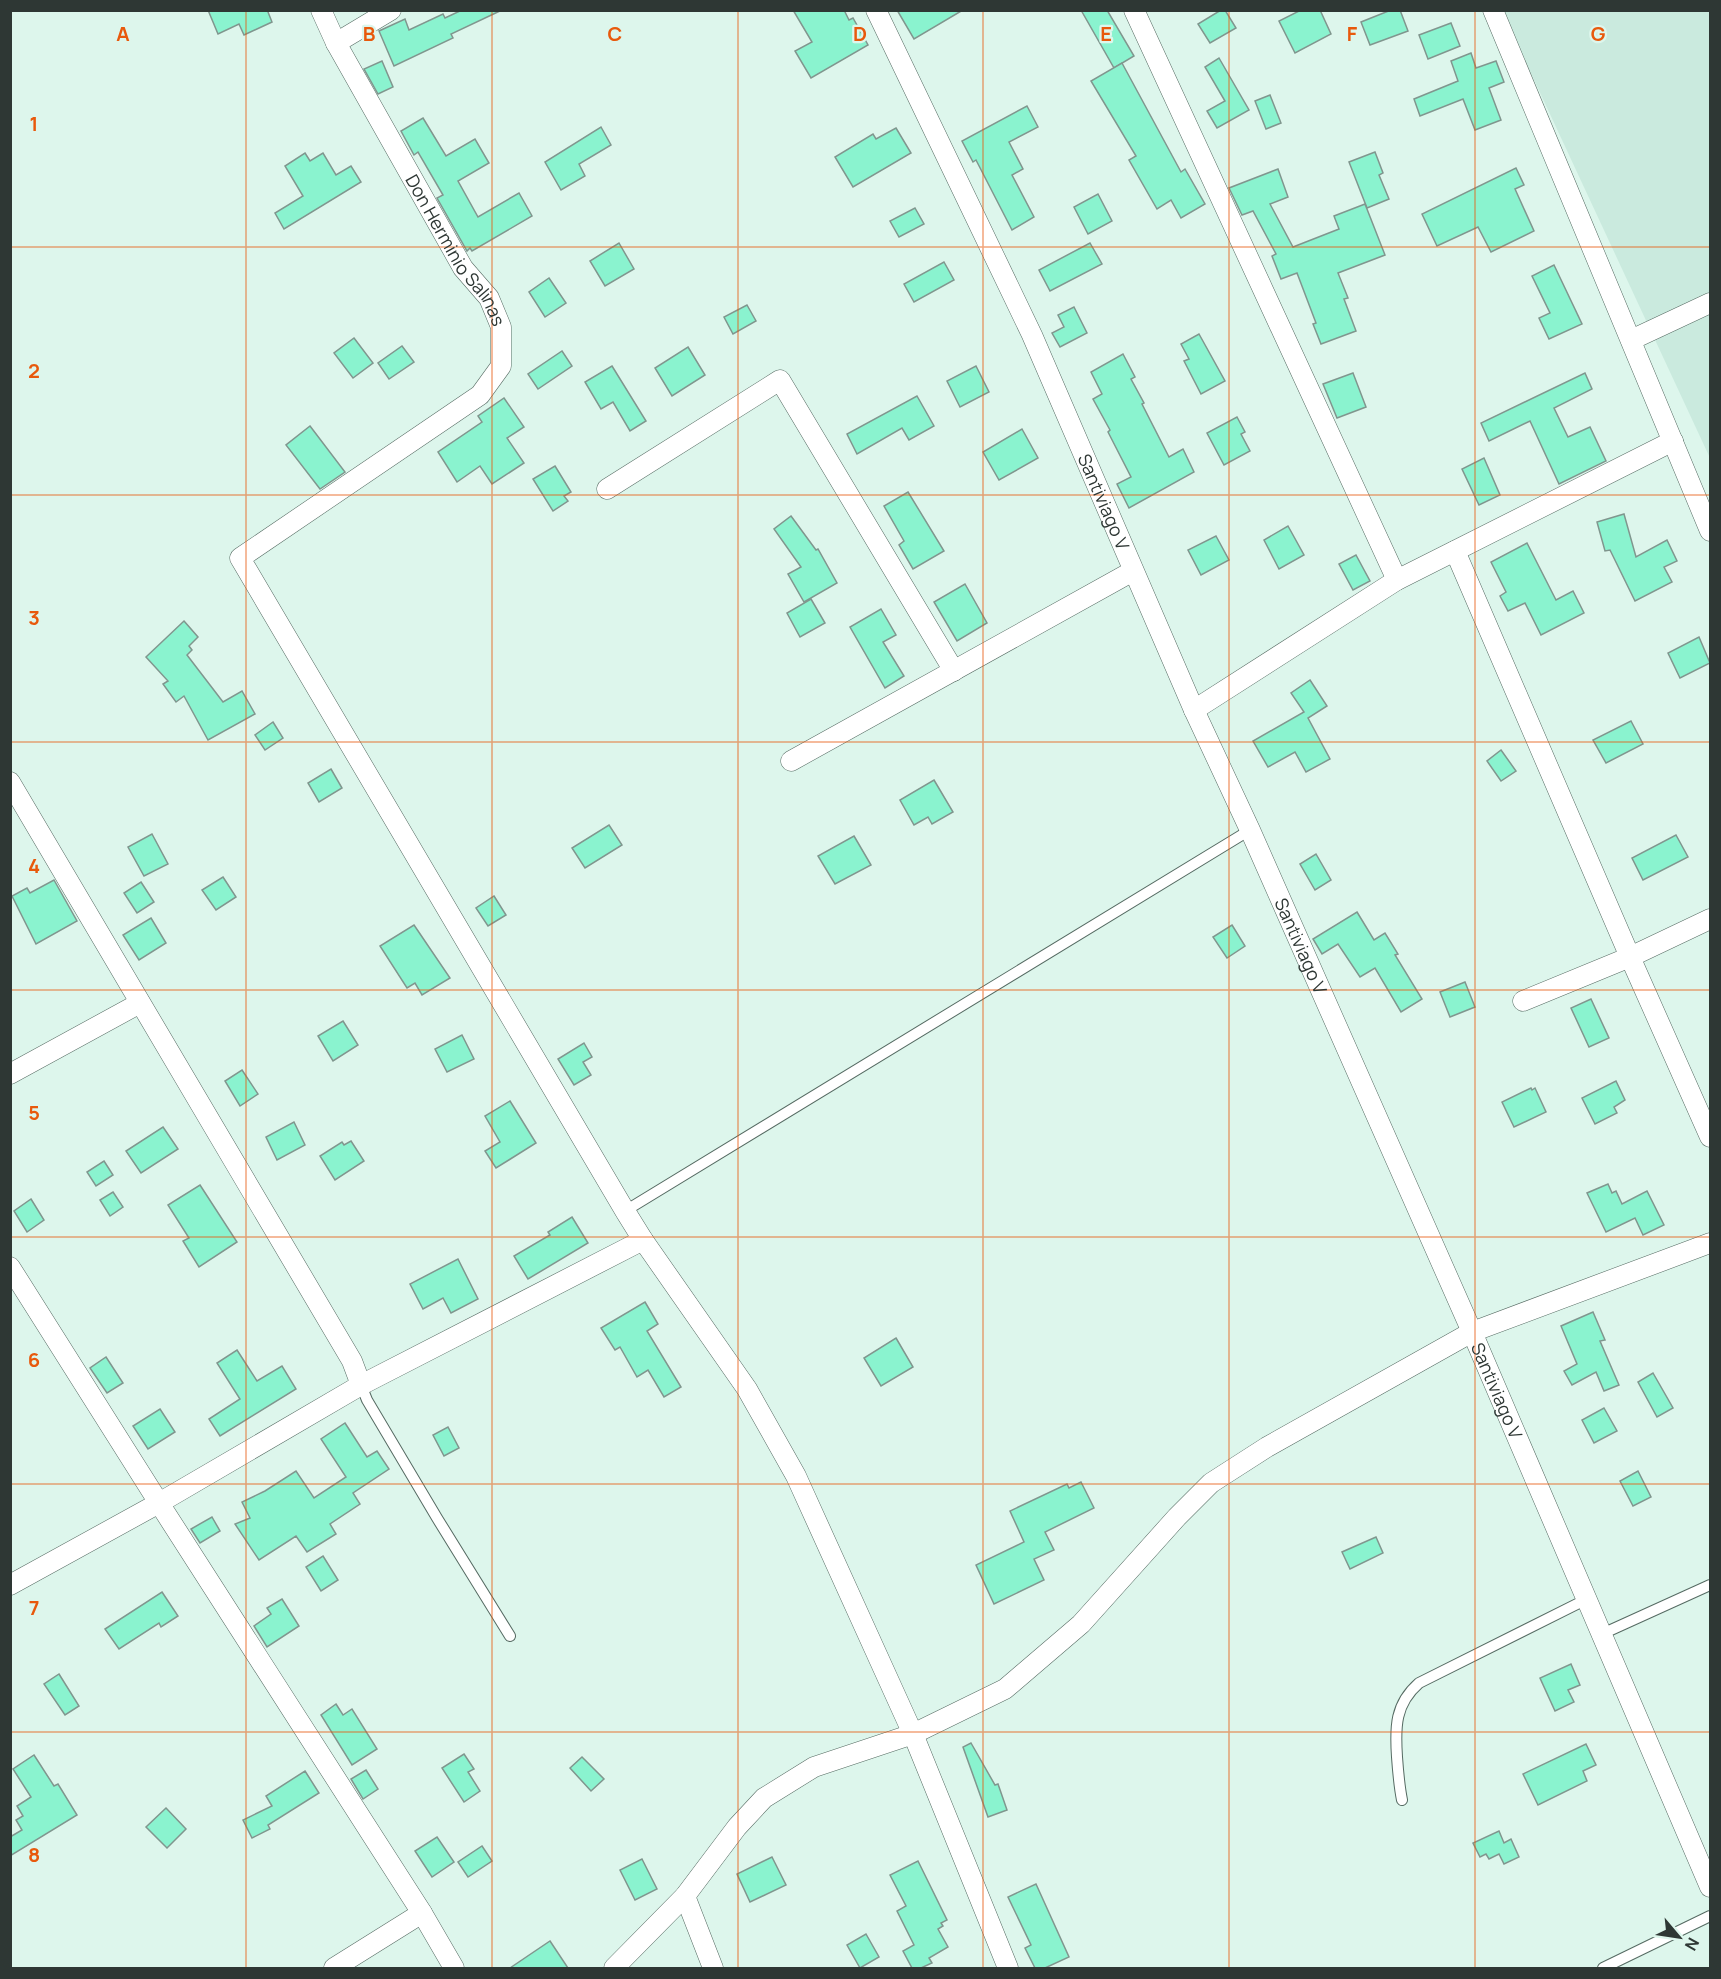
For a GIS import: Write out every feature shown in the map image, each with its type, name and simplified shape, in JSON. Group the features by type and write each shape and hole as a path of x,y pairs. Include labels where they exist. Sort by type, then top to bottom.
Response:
{"street":[{"name":"Don Herminio Salinas","path":"321,10 336,43 463,268 489,298 501,327 501,366 480,395 240,558 625,1211"},
{"path":"336,43 390,10"},
{"name":"Santiviago V","path":"876,10 1032,335 1194,710 1250,830 1472,1332 1710,1887"},
{"path":"1134,10 1397,580"},
{"path":"1493,10 1710,531"},
{"path":"1631,340 1710,303"},
{"path":"608,489 780,380 954,671"},
{"path":"1194,710 1397,580 1673,441"},
{"path":"1455,551 1710,1137"},
{"path":"791,761 1133,571"},
{"path":"11,783 346,1351 361,1385"},
{"path":"1523,1000 1630,957 1710,919"},
{"path":"10,1074 140,1003"},
{"path":"625,1211 747,1389 813,1512 913,1734 1008,1968"},
{"path":"10,1585 159,1503 361,1385 643,1240"},
{"path":"614,1968 685,1896 736,1827 764,1798 814,1767 913,1734 1005,1689 1081,1624 1177,1517 1211,1483 1267,1447 1472,1332 1710,1243"},
{"path":"10,1267 423,1913 454,1968"},
{"path":"685,1896 713,1968"},
{"path":"334,1968 423,1913"}],"lane":[{"path":"625,1211 1250,830"},
{"path":"361,1385 367,1400 437,1518 510,1636"},
{"path":"1602,1634 1710,1585"},
{"path":"1402,1800 1396,1720 1399,1709 1410,1690 1419,1683 1587,1599"},
{"path":"1603,1968 1710,1916"}],"shaded area":[{"path":"1502,11 1710,11 1710,458"}],"building":[{"path":"208,10 271,10 268,12 272,22 244,35 239,24 218,34"},
{"path":"462,10 502,10 451,34 453,38 394,66 379,31 405,19 409,30 443,14 445,18"},
{"path":"793,10 844,10 849,20 853,18 868,45 811,78 795,51 812,42"},
{"path":"897,10 963,10 914,39"},
{"path":"1081,10 1107,10 1134,56 1114,68"},
{"path":"1221,10 1225,10 1236,28 1210,43 1198,24"},
{"path":"1301,10 1320,10 1331,34 1295,53 1279,21"},
{"path":"1391,10 1400,10 1408,31 1370,45 1361,22"},
{"path":"1451,23 1460,46 1428,59 1419,35"},
{"path":"1471,53 1476,68 1496,61 1504,82 1489,88 1501,120 1475,130 1463,99 1420,116 1414,99 1458,81 1451,61"},
{"path":"1219,58 1249,110 1217,128 1207,111 1225,101 1205,67"},
{"path":"382,61 393,87 378,94 364,69"},
{"path":"1122,63 1181,172 1185,169 1205,204 1181,218 1171,200 1157,209 1129,160 1136,156 1091,81"},
{"path":"1270,95 1281,123 1266,129 1255,101"},
{"path":"1027,106 1038,127 1009,142 1023,169 1012,175 1034,217 1012,230 976,160 973,162 962,141"},
{"path":"423,118 446,156 475,139 489,163 458,181 478,217 519,193 532,216 472,251 470,248 467,251 437,198 443,195 418,152 414,155 401,131"},
{"path":"601,127 611,145 579,164 585,176 561,190 545,162"},
{"path":"896,128 911,153 853,187 835,157 873,134 876,139"},
{"path":"1375,152 1383,173 1379,175 1389,199 1367,208 1349,162"},
{"path":"305,153 310,161 323,153 336,175 351,166 361,182 284,229 275,213 303,196 285,166"},
{"path":"1516,168 1524,185 1515,189 1534,231 1491,252 1478,227 1437,246 1422,214"},
{"path":"1278,169 1288,197 1270,204 1293,247 1339,229 1334,216 1365,204 1385,255 1338,273 1348,298 1344,299 1356,331 1321,344 1313,324 1316,323 1297,273 1281,279 1272,256 1276,254 1253,211 1242,215 1229,188"},
{"path":"1098,194 1112,221 1088,234 1074,207"},
{"path":"915,208 924,224 899,237 890,221"},
{"path":"619,243 634,269 605,286 590,261"},
{"path":"1090,243 1102,264 1050,291 1039,270"},
{"path":"944,262 954,280 914,302 904,284"},
{"path":"1554,265 1582,324 1549,339 1539,318 1550,313 1532,276"},
{"path":"549,278 566,303 545,317 529,292"},
{"path":"747,305 756,321 733,334 724,317"},
{"path":"1074,307 1087,333 1060,347 1052,333 1064,327 1058,315"},
{"path":"1199,334 1225,381 1201,394 1184,361 1189,359 1181,344"},
{"path":"354,338 373,363 353,378 334,353"},
{"path":"402,346 414,362 389,379 378,363"},
{"path":"688,347 705,375 672,396 655,368"},
{"path":"562,351 572,366 538,389 528,374"},
{"path":"1123,354 1135,377 1131,379 1144,403 1142,404 1169,457 1183,449 1194,472 1129,508 1117,484 1131,477 1093,399 1102,394 1091,372"},
{"path":"612,366 646,421 630,431 613,402 601,409 585,382"},
{"path":"976,366 989,392 960,407 947,381"},
{"path":"1353,373 1366,407 1337,418 1323,384"},
{"path":"1585,373 1592,389 1554,408 1568,437 1590,427 1606,461 1559,484 1530,421 1489,441 1481,423"},
{"path":"917,396 934,426 909,440 902,428 857,454 847,434"},
{"path":"504,398 524,427 507,438 524,463 492,484 480,466 457,482 438,452 482,422 478,416"},
{"path":"1237,417 1245,432 1241,434 1250,451 1224,465 1207,433"},
{"path":"310,426 345,472 320,489 286,445"},
{"path":"1022,429 1038,458 999,480 983,452"},
{"path":"1484,458 1500,495 1479,505 1462,469"},
{"path":"555,466 571,492 564,496 568,501 553,511 533,479"},
{"path":"908,492 944,551 913,569 899,545 904,541 884,506"},
{"path":"1624,514 1636,557 1667,540 1677,561 1664,567 1672,582 1635,601 1610,550 1605,551 1597,522"},
{"path":"791,516 816,550 818,549 837,583 804,602 788,574 801,567 774,529"},
{"path":"1288,526 1304,555 1279,569 1264,540"},
{"path":"1216,536 1229,560 1201,575 1188,550"},
{"path":"1527,543 1556,600 1573,591 1584,613 1541,635 1525,603 1508,611 1500,596 1506,592 1491,562"},
{"path":"1356,555 1370,581 1353,590 1339,564"},
{"path":"965,584 987,623 957,641 934,602"},
{"path":"811,599 825,623 800,637 787,613"},
{"path":"881,609 896,635 883,642 904,676 885,688 850,627"},
{"path":"184,621 198,637 189,646 192,650 187,655 223,702 242,691 255,714 208,740 184,696 176,702 163,684 168,681 146,657"},
{"path":"1699,637 1710,663 1680,678 1668,653"},
{"path":"1310,680 1327,706 1308,718 1330,759 1306,772 1295,752 1268,767 1253,741 1304,712 1291,693"},
{"path":"1631,721 1643,744 1606,763 1593,740"},
{"path":"273,722 283,738 265,750 255,735"},
{"path":"1501,750 1516,771 1501,781 1487,761"},
{"path":"331,769 342,788 319,802 308,783"},
{"path":"934,780 953,812 932,824 928,817 914,825 900,800"},
{"path":"609,825 622,845 585,868 572,848"},
{"path":"152,834 168,864 144,876 128,847"},
{"path":"1676,835 1688,857 1643,880 1632,858"},
{"path":"854,836 871,865 835,884 818,856"},
{"path":"1316,854 1331,880 1315,890 1300,864"},
{"path":"223,877 236,897 216,910 202,890"},
{"path":"54,880 77,921 36,944 12,896 27,888 30,893"},
{"path":"141,882 154,902 137,913 124,893"},
{"path":"494,896 506,915 488,926 476,908"},
{"path":"1357,912 1374,940 1385,933 1398,954 1395,955 1422,999 1401,1012 1375,968 1360,977 1338,944 1322,954 1313,939"},
{"path":"151,918 166,943 139,960 123,935"},
{"path":"414,925 450,978 422,995 415,983 407,988 380,946"},
{"path":"1232,925 1245,946 1227,958 1213,937"},
{"path":"1465,982 1475,1007 1450,1017 1440,992"},
{"path":"1591,999 1609,1038 1589,1047 1571,1008"},
{"path":"343,1021 358,1045 333,1061 318,1036"},
{"path":"462,1035 474,1059 447,1072 435,1049"},
{"path":"584,1043 592,1057 583,1062 591,1075 574,1085 558,1059"},
{"path":"242,1070 258,1094 240,1106 225,1081"},
{"path":"1616,1081 1625,1100 1614,1107 1617,1113 1595,1124 1582,1098"},
{"path":"1531,1088 1532,1090 1535,1088 1546,1112 1514,1127 1502,1102"},
{"path":"510,1101 536,1143 496,1168 485,1151 500,1142 485,1116"},
{"path":"294,1122 305,1145 277,1160 266,1137"},
{"path":"163,1127 178,1149 141,1173 126,1151"},
{"path":"351,1141 364,1161 335,1180 320,1156 342,1142 344,1145"},
{"path":"104,1161 113,1175 96,1186 87,1172"},
{"path":"1608,1184 1612,1193 1616,1191 1622,1204 1647,1191 1664,1225 1643,1235 1635,1218 1606,1232 1587,1193"},
{"path":"200,1185 237,1242 199,1267 183,1241 189,1238 168,1205"},
{"path":"113,1192 123,1207 110,1216 100,1200"},
{"path":"31,1199 44,1220 27,1232 14,1211"},
{"path":"572,1217 588,1243 528,1279 514,1256 550,1235 548,1232"},
{"path":"458,1259 478,1299 451,1313 443,1298 423,1309 410,1284"},
{"path":"645,1302 658,1324 647,1331 681,1387 664,1397 648,1370 637,1377 620,1347 615,1350 601,1328"},
{"path":"1593,1312 1605,1340 1600,1341 1619,1385 1604,1391 1596,1372 1572,1385 1564,1371 1577,1364 1561,1326"},
{"path":"896,1338 913,1367 881,1386 864,1358"},
{"path":"237,1350 257,1381 282,1366 296,1389 220,1436 209,1419 240,1399 217,1363"},
{"path":"106,1357 123,1383 107,1393 90,1368"},
{"path":"1653,1373 1673,1408 1657,1417 1638,1382"},
{"path":"1604,1408 1617,1431 1594,1443 1582,1420"},
{"path":"160,1409 175,1432 148,1449 133,1426"},
{"path":"345,1423 367,1457 377,1451 389,1469 353,1493 360,1504 330,1524 336,1534 307,1552 296,1536 259,1560 235,1524 250,1518 242,1502 265,1491 296,1471 314,1498 346,1477 321,1439"},
{"path":"448,1427 459,1448 444,1456 433,1435"},
{"path":"1638,1471 1651,1497 1633,1506 1620,1481"},
{"path":"1081,1482 1094,1508 1045,1532 1054,1550 1034,1559 1044,1580 994,1604 976,1565 1024,1542 1010,1511 1067,1484 1069,1488"},
{"path":"212,1517 220,1531 200,1543 191,1529"},
{"path":"1376,1537 1383,1553 1350,1569 1342,1552"},
{"path":"323,1556 338,1580 321,1591 306,1567"},
{"path":"162,1592 178,1616 161,1627 159,1623 119,1649 105,1629"},
{"path":"282,1599 299,1626 267,1647 254,1626 271,1614 267,1608"},
{"path":"1571,1664 1580,1685 1568,1690 1574,1702 1555,1711 1540,1678"},
{"path":"59,1674 79,1706 65,1715 44,1684"},
{"path":"336,1704 343,1715 352,1709 377,1749 352,1765 321,1715"},
{"path":"971,1743 995,1785 998,1784 1007,1810 988,1817 963,1747"},
{"path":"1586,1744 1596,1765 1583,1771 1587,1781 1538,1805 1523,1774"},
{"path":"464,1754 474,1769 468,1772 480,1791 464,1802 442,1768"},
{"path":"34,1755 54,1786 58,1784 77,1815 10,1856 10,1837 22,1830 16,1820 23,1816 17,1806 31,1797 13,1769"},
{"path":"582,1757 604,1779 591,1791 570,1768"},
{"path":"366,1770 378,1789 363,1799 351,1779"},
{"path":"305,1771 319,1793 268,1825 270,1829 252,1838 243,1820 272,1806 266,1796"},
{"path":"166,1808 186,1829 167,1848 146,1827"},
{"path":"1499,1831 1504,1843 1511,1839 1519,1857 1504,1864 1499,1854 1489,1859 1486,1854 1480,1857 1473,1843"},
{"path":"437,1837 454,1862 432,1877 415,1851"},
{"path":"482,1846 492,1861 468,1877 458,1862"},
{"path":"772,1857 786,1885 750,1902 737,1874"},
{"path":"642,1859 657,1889 635,1900 620,1870"},
{"path":"918,1861 947,1920 941,1923 943,1926 938,1929 948,1947 929,1958 932,1963 921,1968 912,1968 903,1951 914,1945 897,1911 906,1906 890,1875"},
{"path":"1036,1884 1069,1957 1045,1968 1035,1968 1025,1948 1031,1945 1008,1897"},
{"path":"866,1934 879,1957 860,1968 847,1945"},
{"path":"550,1941 568,1968 510,1968"}]}
